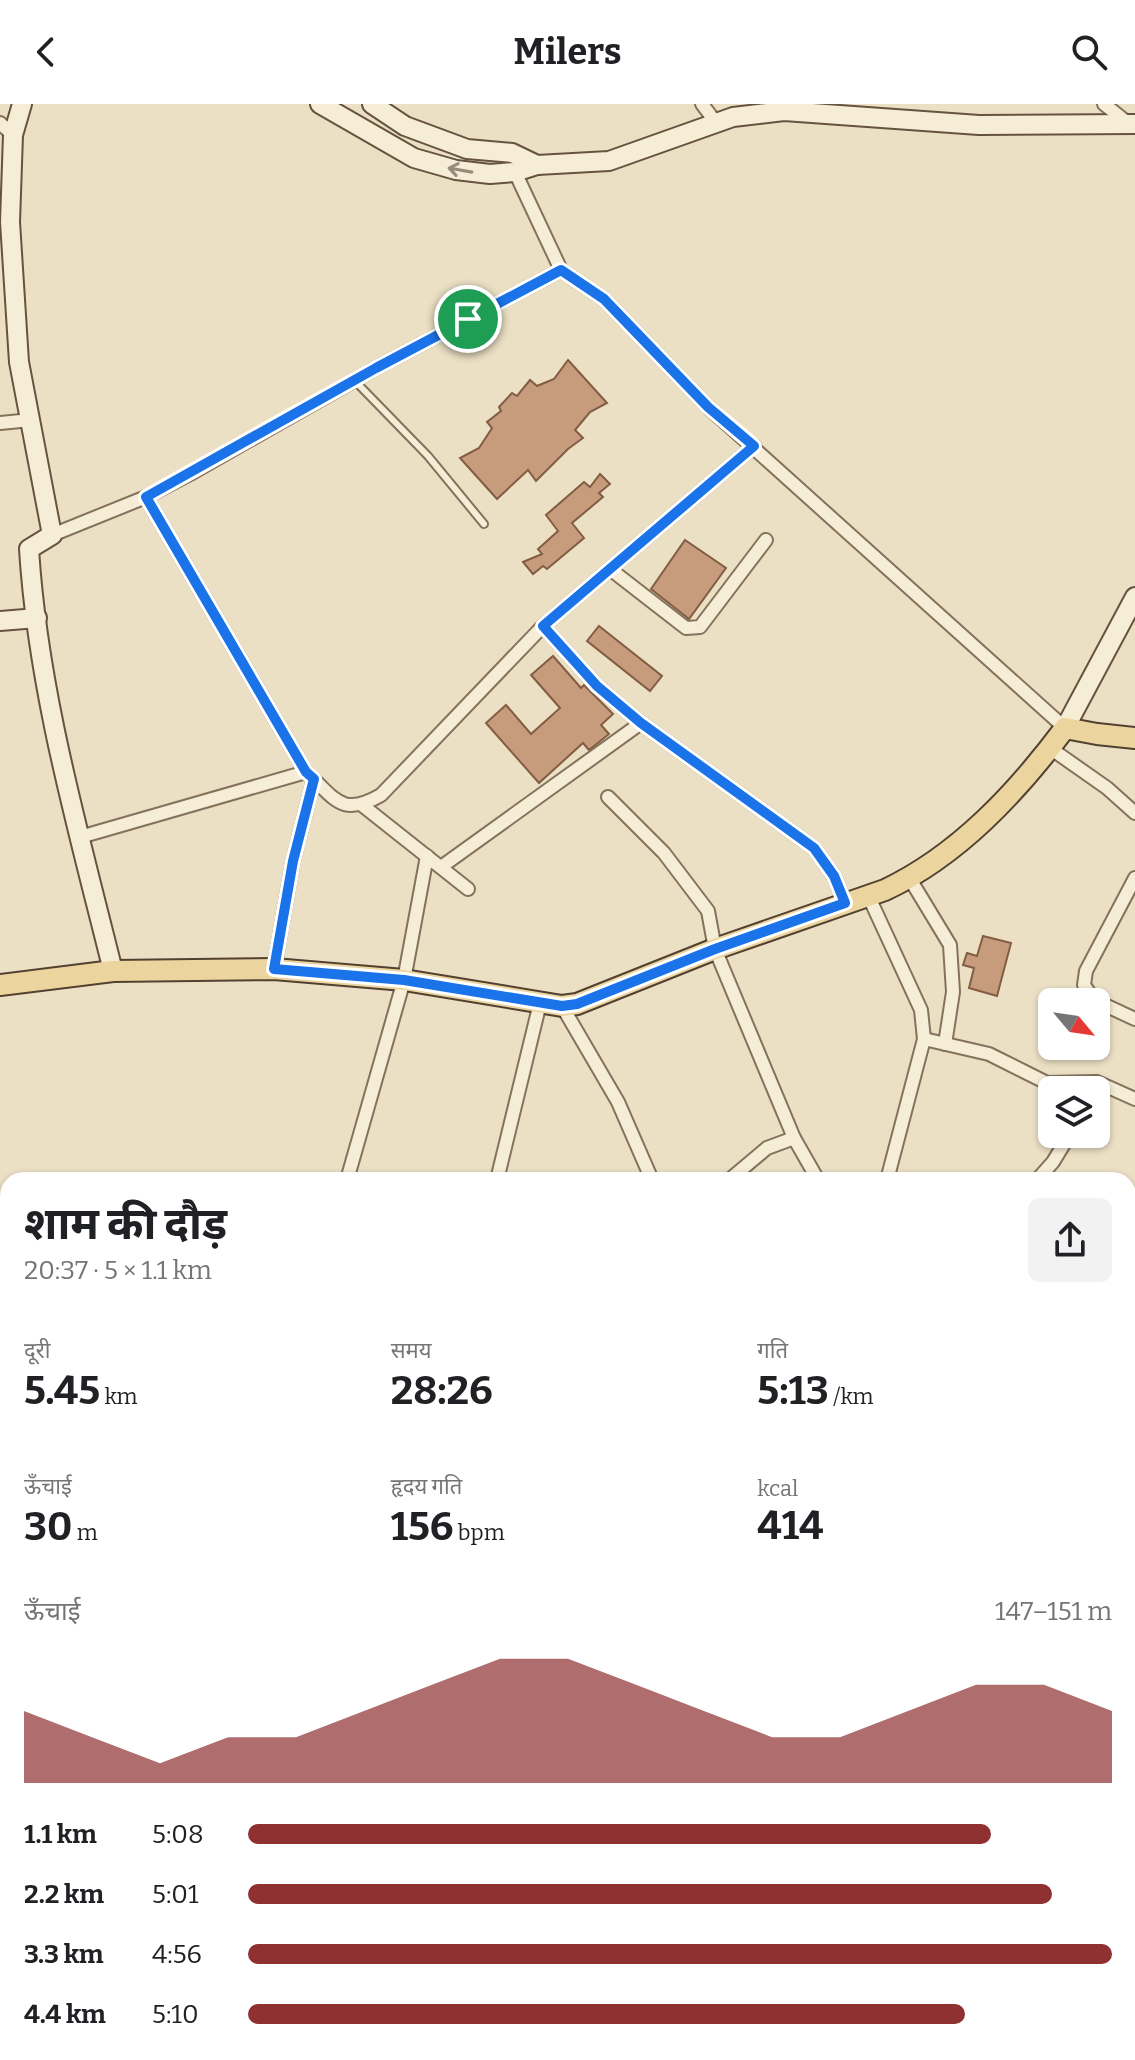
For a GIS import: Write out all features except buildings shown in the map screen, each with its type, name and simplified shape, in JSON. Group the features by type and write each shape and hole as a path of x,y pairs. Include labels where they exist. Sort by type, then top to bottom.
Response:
{"main road":[{"path":"0,985 113,971 274,969 404,980 562,1006 599,997 715,949 910,879 962,840 1023,781 1065,728 1135,738"}],"street":[{"path":"22,104 6,129 5,222 19,362 52,535"},
{"path":"320,104 414,158 456,170 490,174 515,172 537,165 609,161 733,117 784,111 979,125 1132,124"},
{"path":"372,104 405,126 467,149 512,153 537,165"},
{"path":"702,104 717,124"},
{"path":"1104,104 1132,124"},
{"path":"515,172 561,270 604,299 708,407 1065,728 1135,597"},
{"path":"113,971 48,695 29,549 52,535 146,497 354,380 561,270"},
{"path":"0,423 31,420"},
{"path":"146,497 310,776 342,804 362,805 381,795 543,626 754,446"},
{"path":"610,569 686,628 696,629 766,540"},
{"path":"0,621 37,618"},
{"path":"543,626 597,686 641,723 814,848 830,869 845,903"},
{"path":"441,867 641,723"},
{"path":"1050,748 1107,788 1135,813"},
{"path":"80,837 310,776"},
{"path":"274,969 310,776"},
{"path":"608,797 664,853 708,911 715,949 794,1138 813,1172"},
{"path":"362,805 468,889"},
{"path":"349,1172 404,980 427,856"},
{"path":"1135,878 1086,971 1084,985 1094,1000 1135,1019"},
{"path":"910,879 950,945 953,992 945,1044"},
{"path":"868,895 921,1010 924,1039 889,1172"},
{"path":"499,1172 540,1003"},
{"path":"562,1006 618,1102 649,1172"},
{"path":"924,1039 989,1054 1038,1078"},
{"path":"1110,1091 1135,1099"},
{"path":"738,1172 767,1148 794,1138"},
{"path":"1044,1172 1062,1148"}],"lane":[{"path":"354,380 428,456 484,524"}],"route":[{"path":"561,270 604,299 708,407 754,446 543,626 597,686 641,723 814,848 834,876 845,903 715,949 599,997 562,1006 404,980 274,969 293,861 314,779 306,772 146,497 468,319 561,270"}]}
